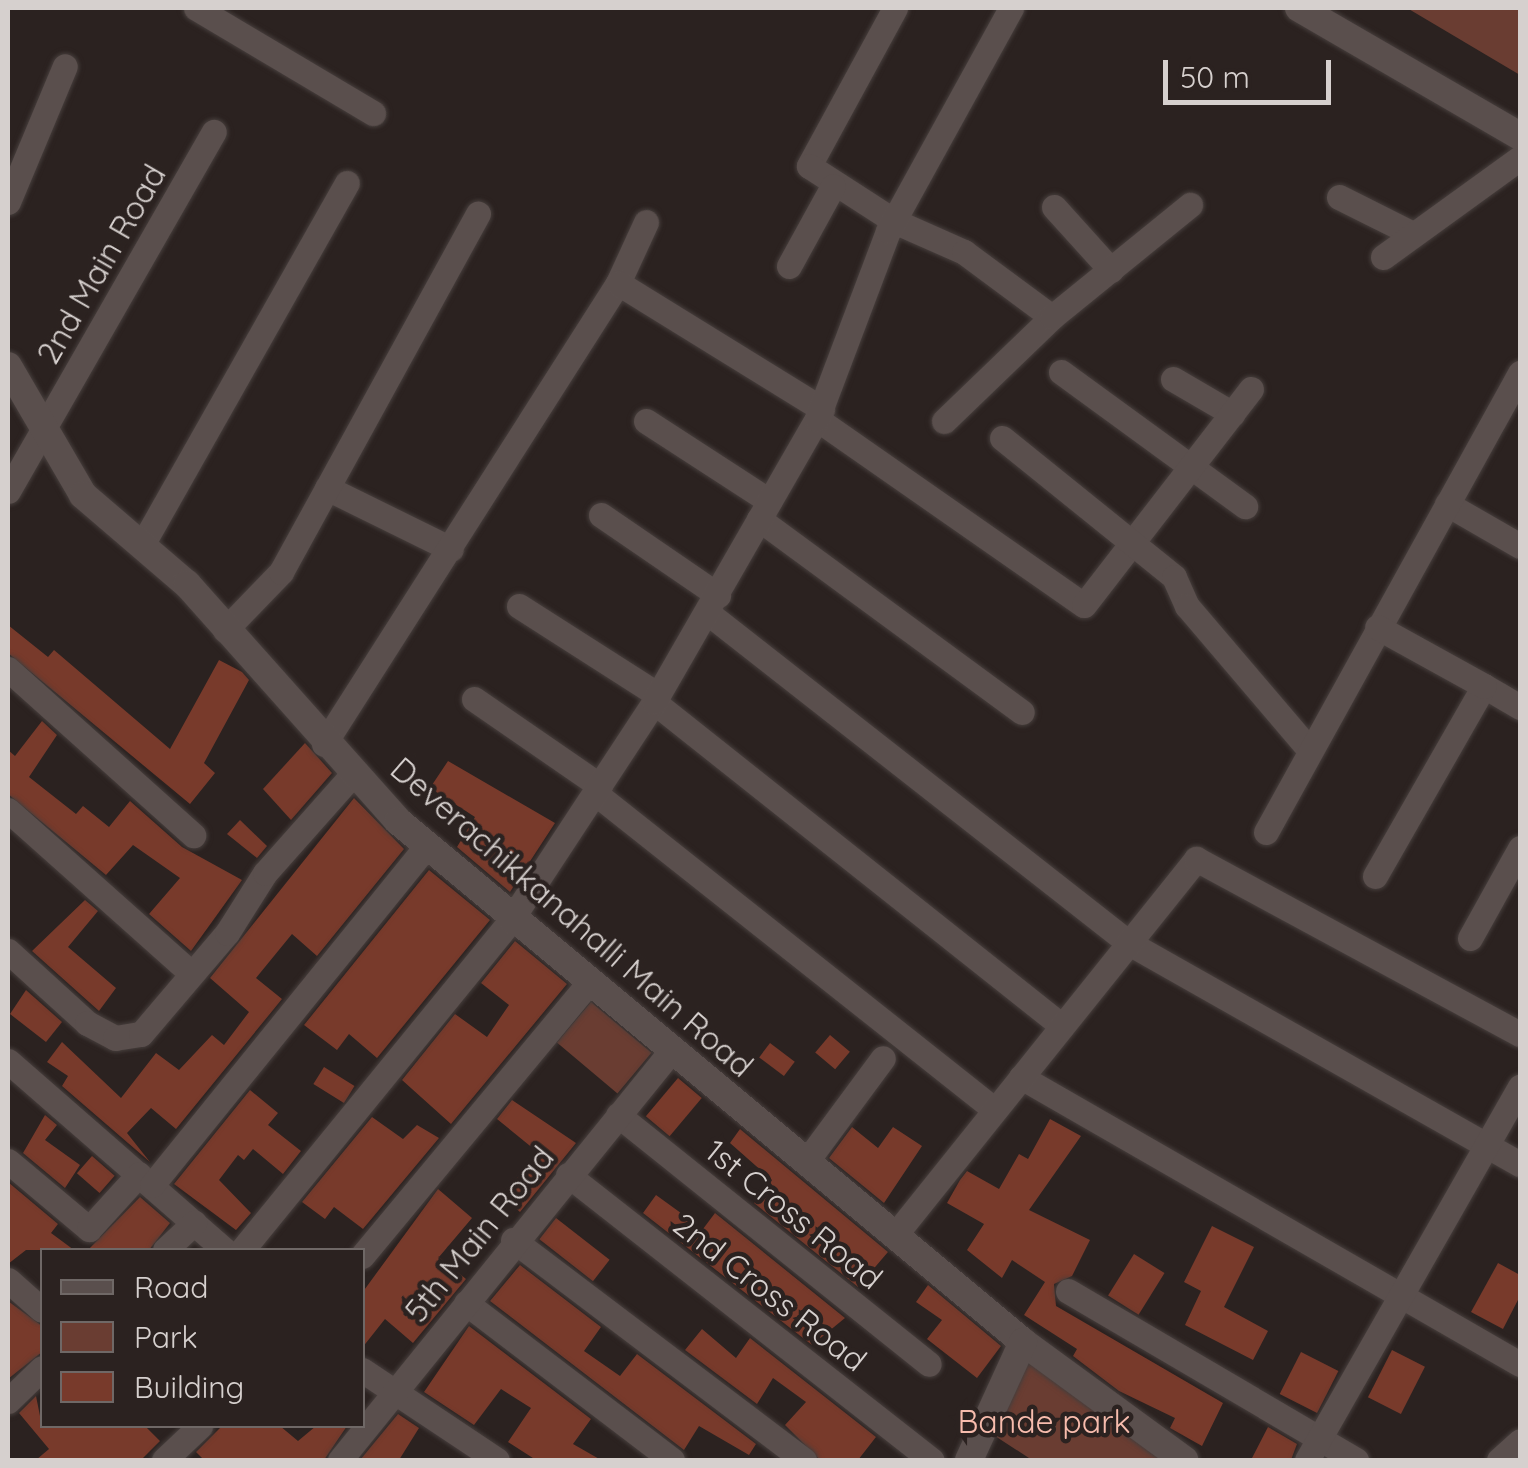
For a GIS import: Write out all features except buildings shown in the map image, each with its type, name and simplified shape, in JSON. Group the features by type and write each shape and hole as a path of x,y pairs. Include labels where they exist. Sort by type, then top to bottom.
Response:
{"street":[{"path":"196,8 373,113"},
{"path":"895,8 809,158 833,186 894,221 964,252 1052,317"},
{"path":"244,1248 511,920 656,698 820,414 844,364 846,327 894,221 1010,8"},
{"path":"1317,12 1520,136"},
{"path":"8,202 65,66"},
{"name":"2nd Main Road","path":"8,491 214,132"},
{"path":"1383,257 1520,158"},
{"path":"142,545 347,183"},
{"path":"789,266 833,186"},
{"path":"1339,197 1413,234"},
{"path":"944,421 1052,317 1190,206"},
{"path":"1054,207 1112,270"},
{"path":"225,630 281,572 478,213"},
{"path":"324,744 618,283 646,222"},
{"path":"618,283 820,414 1084,606 1252,390"},
{"name":"Deverachikkanahalli Main Road","path":"8,366 84,494 142,545 225,630 324,744 427,846 511,920 1023,1342 1184,1460"},
{"path":"1061,372 1190,470 1245,506"},
{"path":"1266,832 1308,748 1447,504 1513,403 1520,374"},
{"path":"1173,379 1233,414"},
{"path":"646,421 1022,712"},
{"path":"1002,438 1136,542 1174,577 1187,606 1308,748"},
{"path":"327,488 450,549"},
{"path":"1447,504 1520,546"},
{"path":"600,514 1129,943 1520,1164"},
{"path":"519,606 656,698 1062,1026"},
{"path":"1377,627 1520,707"},
{"path":"8,669 193,835"},
{"path":"1376,876 1484,686"},
{"path":"474,699 597,789 995,1110"},
{"path":"8,952 114,1038 142,1034 353,774"},
{"path":"8,810 190,972"},
{"path":"8,1161 89,1229 146,1180 427,846"},
{"path":"1470,938 1520,848"},
{"path":"895,1235 1196,859 1520,1034"},
{"path":"365,1252 588,984"},
{"name":"5th Main Road","path":"365,1428 513,1240 671,1051"},
{"path":"806,1162 884,1058"},
{"path":"8,1061 223,1248"},
{"path":"1022,1077 1520,1364"},
{"path":"1313,1450 1520,1086"},
{"name":"1st Cross Road","path":"618,1114 929,1364"},
{"name":"2nd Cross Road","path":"568,1175 932,1460"},
{"path":"166,1248 194,1222"},
{"path":"513,1240 803,1460"},
{"path":"8,1280 40,1308"},
{"path":"1068,1291 1313,1450 1356,1460"},
{"path":"466,1303 672,1460"},
{"path":"971,1460 1023,1342"},
{"path":"8,1402 40,1370"},
{"path":"365,1372 391,1394 497,1460"},
{"path":"164,1460 198,1428"},
{"name":"5th Main Road","path":"340,1460 365,1428"},
{"path":"1499,1460 1520,1441"}],"green space":[{"path":"1407,8 1520,8 1520,75"},
{"path":"591,1002 652,1053 617,1093 557,1043"},
{"name":"Bande park","path":"1027,1357 1162,1460 1032,1460 992,1434"}]}
